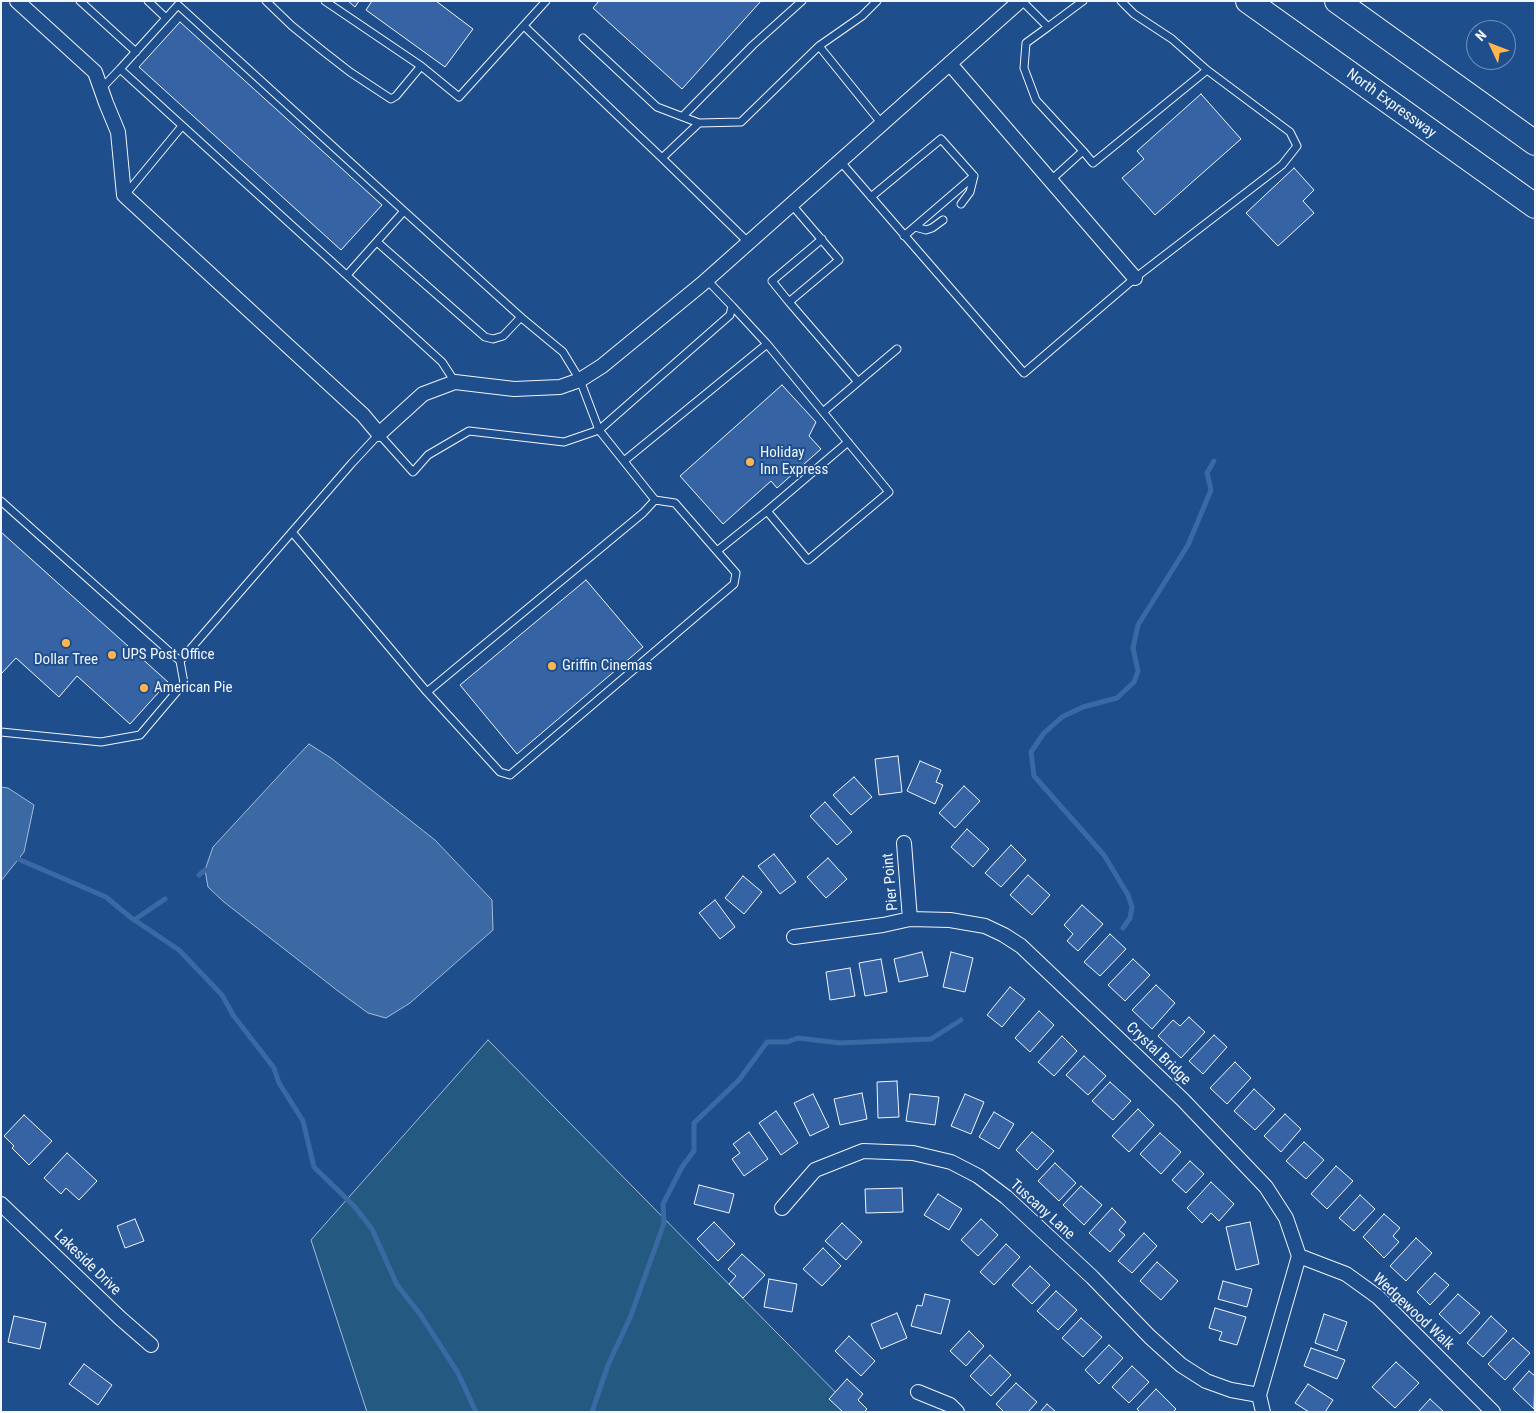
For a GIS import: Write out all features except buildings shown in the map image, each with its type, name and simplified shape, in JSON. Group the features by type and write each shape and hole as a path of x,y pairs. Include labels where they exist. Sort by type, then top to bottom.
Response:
{"highway":[{"name":"North Expressway","path":"1248,1 1531,204"},
{"path":"1337,1 1535,143"}],"street":[{"path":"17,1 95,72 118,132 124,195 363,415 379,434 423,394 455,382 514,389 560,387 580,380 602,366 707,280 1021,1"},
{"path":"950,64 1136,278"},
{"name":"Pier Point","path":"904,843 910,918"},
{"name":"Crystal Bridge","path":"794,937 883,925 910,918 950,920 985,926 1004,935 1021,946 1054,975 1183,1100 1266,1188 1286,1218 1299,1256"},
{"name":"Tuscany Lane","path":"782,1208 815,1170 863,1151 914,1153 951,1162 978,1176 1006,1197 1092,1277 1150,1337 1182,1365 1206,1380 1231,1390 1259,1395"},
{"name":"Lakeside Drive","path":"1,1204 151,1345"},
{"path":"1263,1412 1259,1395 1299,1256"},
{"name":"Wedgewood Walk","path":"1299,1256 1346,1274 1378,1297 1492,1412"},
{"path":"918,1392 950,1405 957,1412"}],"lane":[{"path":"80,1 136,52"},
{"path":"148,1 166,18"},
{"path":"266,1 292,26 323,51 350,72 391,99 396,96 421,66"},
{"path":"325,1 421,66 459,97 546,1"},
{"path":"682,116 753,45 802,1"},
{"path":"584,38 657,107 699,123 741,122 819,46 862,16 877,1"},
{"path":"1021,1 1048,27"},
{"path":"1084,1 1026,43 1024,68 1036,100 1093,163 1207,70"},
{"path":"840,162 1024,373 1136,278 1282,165 1297,146 1290,132 1207,70 1172,39 1134,14 1121,1"},
{"path":"101,89 178,5 521,317 562,352 580,380 599,430 656,500 675,503 736,573 734,584 510,775 500,772 427,692 292,532"},
{"path":"524,26 748,243"},
{"path":"819,46 882,124"},
{"path":"120,69 442,362 455,382"},
{"path":"662,158 699,123"},
{"path":"124,195 182,126"},
{"path":"871,197 941,139 974,176"},
{"path":"1051,180 1083,151"},
{"path":"904,236 974,176"},
{"path":"961,204 970,192 974,176"},
{"path":"789,302 839,260 792,205"},
{"path":"347,275 404,211"},
{"path":"915,227 926,230 943,220"},
{"path":"822,239 772,281 858,382"},
{"path":"376,242 485,337 494,339 503,336 521,317"},
{"path":"707,280 767,344 889,492 808,560 767,511"},
{"path":"180,661 379,434 413,472 428,454 470,431 564,442 599,430 730,315 732,306"},
{"path":"624,461 767,344"},
{"path":"823,412 897,349"},
{"path":"717,551 848,442"},
{"path":"427,692 643,513 656,500"},
{"path":"1,501 180,661 184,683 140,736 101,742 1,732"}],"shaded area":[{"path":"309,744 331,758 435,840 492,900 493,930 410,1003 386,1018 368,1013 338,991 224,902 208,887 205,870 213,847"},
{"path":"1,787 8,788 34,805 24,852 1,881"},
{"path":"488,1040 855,1412 367,1412 311,1240"}],"waterway":[{"path":"1123,928 1130,918 1132,907 1128,895 1104,855 1034,776 1031,752 1044,733 1062,717 1083,707 1117,698 1134,682 1138,671 1133,648 1138,625 1188,545 1211,490 1207,473 1214,461"},
{"path":"18,859 106,897 130,917 179,950 222,995 233,1015 274,1068 279,1083 303,1121 314,1167 354,1206 372,1229 397,1285 420,1314 458,1373 476,1412"},
{"path":"199,875 205,870"},
{"path":"134,920 165,899"},
{"path":"592,1412 608,1365 630,1318 664,1223 663,1204 682,1167 694,1151 694,1123 739,1080 767,1042 787,1042 798,1038 840,1043 931,1039 961,1020"}],"place":[{"name":"Holiday Inn Express","path":"750,462"},
{"name":"Dollar Tree","path":"66,643"},
{"name":"UPS Post Office","path":"112,655"},
{"name":"Griffin Cinemas","path":"552,666"},
{"name":"American Pie","path":"144,688"}]}
